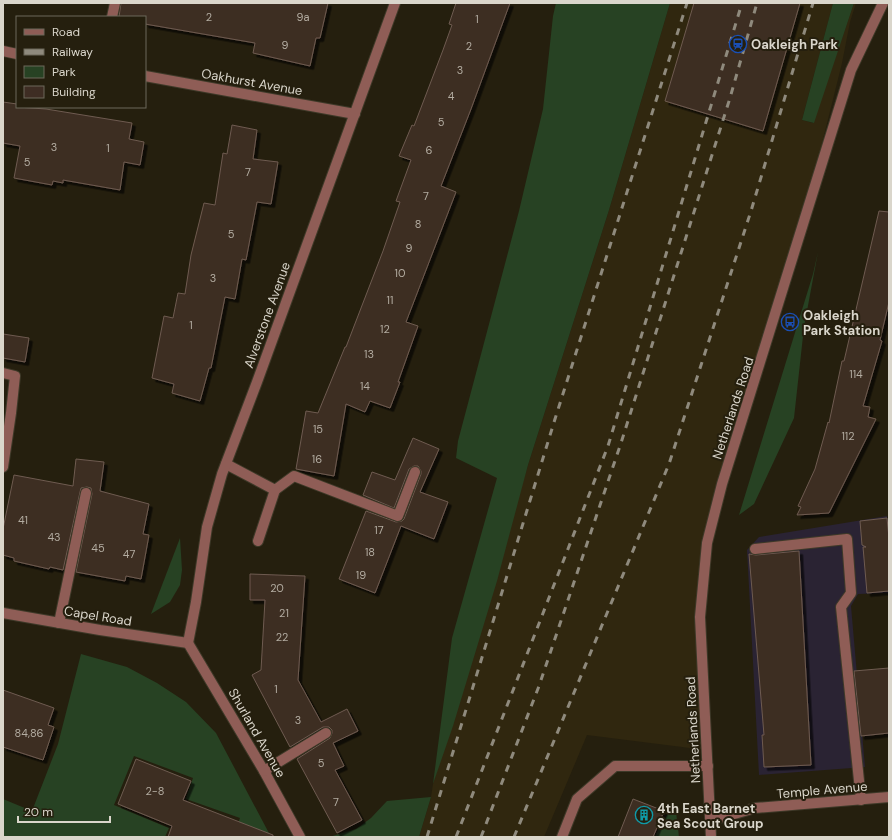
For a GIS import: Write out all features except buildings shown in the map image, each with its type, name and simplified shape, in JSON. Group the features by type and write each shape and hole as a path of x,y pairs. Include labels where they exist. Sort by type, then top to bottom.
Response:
{"street":[{"path":"112,16 115,3"},
{"name":"Alverstone Avenue","path":"188,643 196,602 207,527 226,464 395,3"},
{"name":"Netherlands Road","path":"711,837 700,617 707,543 722,484 851,70 883,3"},
{"path":"3,51 16,54"},
{"name":"Oakhurst Avenue","path":"146,76 355,114"},
{"path":"3,373 15,376 3,467"},
{"path":"226,464 275,490"},
{"path":"258,541 275,490 294,476 398,516 414,472"},
{"path":"59,623 86,493"},
{"path":"755,549 847,539 851,593 841,607 861,800"},
{"name":"Capel Road","path":"3,613 188,643"},
{"name":"Shurland Avenue","path":"188,643 264,771 300,837"},
{"path":"264,771 326,733"},
{"path":"562,837 577,799 614,766 708,766"},
{"name":"Temple Avenue","path":"710,821 755,808 889,797"}],"shaded area":[{"path":"670,3 833,3 802,120 813,123 854,3 856,3 850,22 842,63 793,260 722,484 699,616 706,750 587,735 544,837 419,837 431,797 433,784 528,465 609,210"},
{"path":"887,516 889,531 889,593 858,594 851,606 865,767 759,775 747,550 759,537"}],"green space":[{"path":"556,3 670,3 609,210 528,465 497,581 453,726 433,784 452,638 497,478 456,458 458,441 519,211 543,109 553,16"},
{"path":"833,3 854,3 814,123 802,120"},
{"path":"818,252 804,327 794,418 754,504 739,515 813,274"},
{"path":"180,538 182,570 180,585 170,602 151,614"},
{"path":"81,654 127,667 157,683 186,702 216,733 271,837 233,837 240,818 186,799 193,778 134,756 114,805 169,828 165,837 3,837 3,799 32,811 58,744"},
{"path":"431,797 419,837 329,837 356,829 371,818 387,801"},
{"path":"675,803 679,837 655,837 660,826"}],"railway":[{"path":"427,837 555,419 687,3"},
{"path":"456,837 608,446 742,3"},
{"path":"481,837 539,686 621,443 730,98 757,3"},
{"path":"514,837 669,464 751,211 813,3"}],"place":[{"name":"Oakleigh Park","path":"738,44"},
{"name":"Oakleigh Park Station","path":"790,322"},
{"name":"4th East Barnet Sea Scout Group","path":"644,815"}]}
